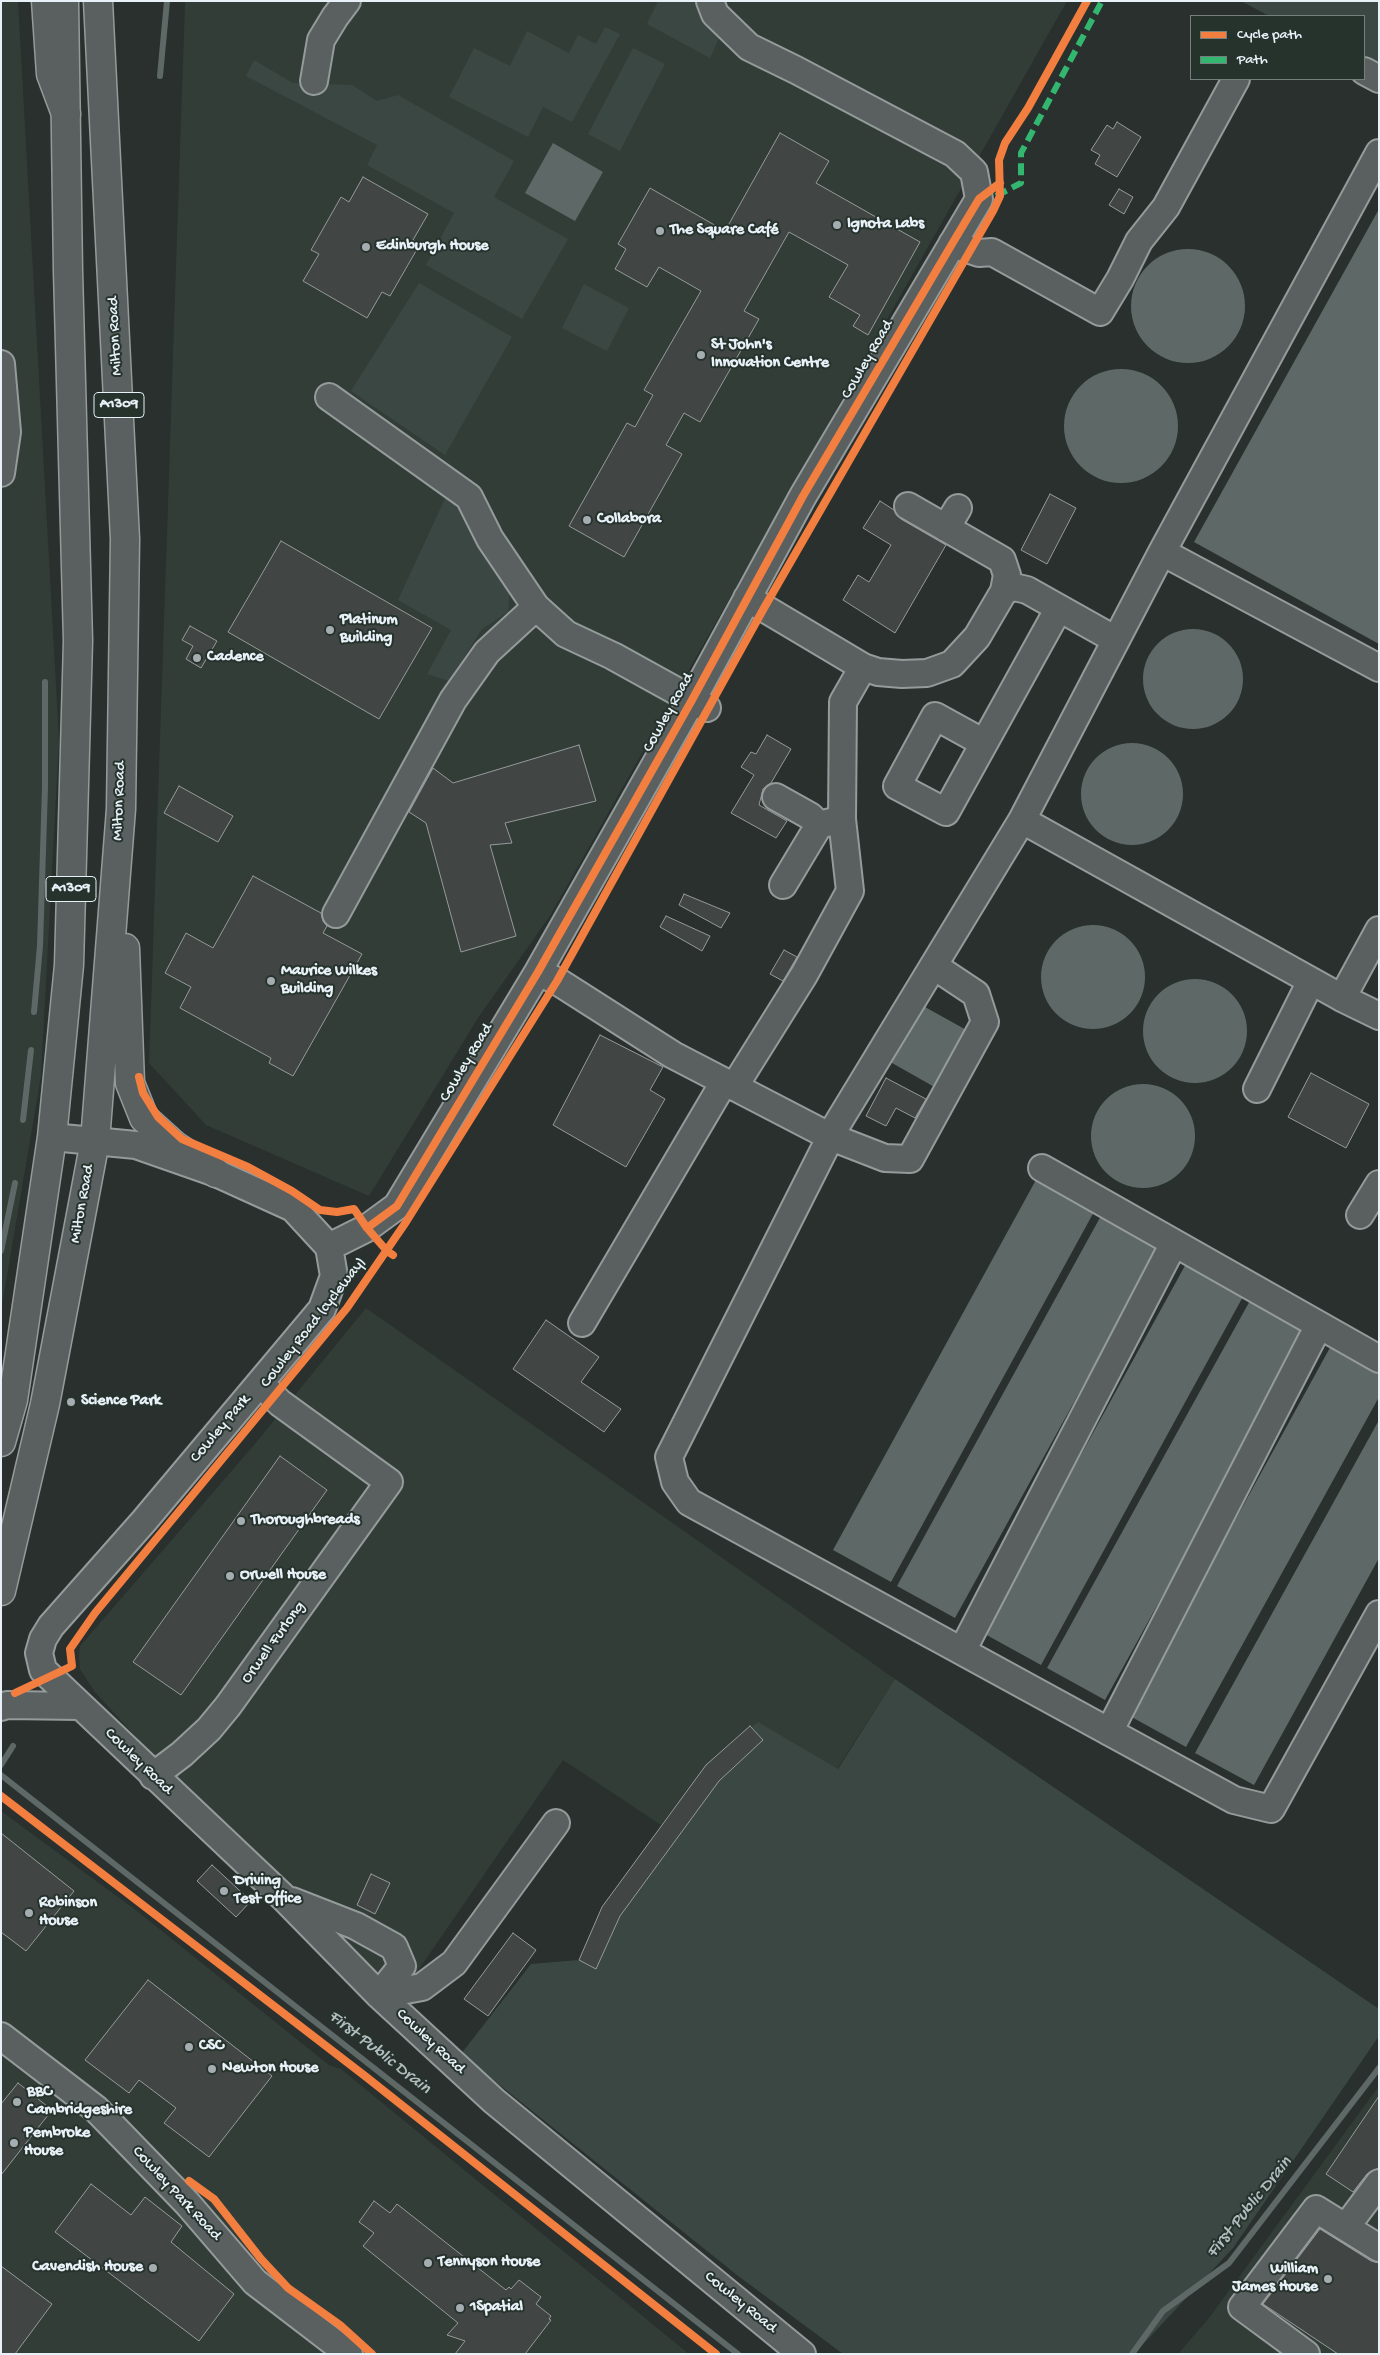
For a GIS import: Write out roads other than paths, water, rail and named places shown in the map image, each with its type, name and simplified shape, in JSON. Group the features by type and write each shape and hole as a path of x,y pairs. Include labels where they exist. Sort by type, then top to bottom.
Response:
{"main road":[{"path":"46,1 51,74 66,114"},
{"name":"A1309","path":"1,1442 13,1400 52,1137 69,965 78,641 64,1"},
{"name":"Milton Road","path":"1,1591 45,1404 95,1140 121,809 125,539 98,1"},
{"name":"A1309","path":"121,809 130,1083 144,1118 175,1146 216,1172"},
{"name":"A1309","path":"1,1528 14,1484 45,1404"}],"street":[{"path":"314,81 321,40 334,17 347,1"},
{"name":"Cowley Road","path":"329,1247 367,1228 397,1206 700,704 747,598 803,496 979,199 974,172 955,154 749,47 715,14 710,1"},
{"path":"1365,72 1379,79"},
{"path":"952,244 979,253 992,252 1100,312 1120,279 1139,241 1166,207 1235,80"},
{"path":"1379,153 1162,552 1022,820 830,1138 669,1457 675,1482 688,1502 1234,1800 1272,1809 1379,1614"},
{"path":"1,364 7,432 1,473"},
{"path":"329,397 469,497 490,539 536,607 566,634 613,656 700,704"},
{"path":"747,598 863,667 878,672 927,673 952,664 977,637 1004,591 1007,575 1002,560 952,518 908,506"},
{"path":"1162,552 1379,668"},
{"path":"1004,591 1014,587 1027,590 1116,640"},
{"path":"336,914 453,700 487,652 536,607"},
{"path":"984,743 1059,608"},
{"path":"582,1323 729,1084 800,982 850,891 830,822 843,702 863,667"},
{"path":"776,797 810,816 830,822"},
{"path":"1022,820 1311,981 1379,1016"},
{"path":"784,885 830,822"},
{"path":"1342,998 1379,930"},
{"path":"538,972 557,981 673,1055 830,1138 885,1158 910,1159 985,1022 976,994 934,966"},
{"path":"1257,1089 1311,981"},
{"path":"52,1137 136,1145 216,1172 293,1208 329,1247"},
{"path":"1042,1168 1379,1359"},
{"path":"1360,1215 1379,1184"},
{"path":"962,1651 1174,1243"},
{"name":"Cowley Park","path":"50,1678 43,1670 39,1653 43,1639 51,1626 144,1521 322,1309 334,1276 329,1247"},
{"path":"1109,1732 1319,1325"},
{"name":"Orwell Furlong","path":"153,1776 189,1747 228,1706 389,1482 280,1403 260,1383"},
{"name":"Cowley Road","path":"50,1678 283,1897 380,1995 494,2101 802,2354"},
{"path":"1,1707 8,1705 80,1706"},
{"path":"380,1995 422,1987 454,1963 556,1823"},
{"path":"283,1897 356,1926 394,1947 402,1966 380,1995"},
{"name":"Cowley Park Road","path":"1,2036 96,2109 187,2203 254,2282 349,2354"},
{"path":"1346,2227 1379,2183"},
{"path":"1306,2354 1242,2307 1316,2209 1379,2248"}],"waterway":[{"path":"160,76 167,1"},
{"path":"34,1012 40,946 45,787 45,682"},
{"path":"23,1120 31,1050"},
{"path":"1,1251 15,1183"},
{"path":"1,1765 13,1746"},
{"name":"First Public Drain","path":"1,1775 738,2354"},
{"name":"First Public Drain","path":"1132,2354 1163,2311 1229,2263 1379,2068"}],"place":[{"name":"Ignota Labs","path":"837,225"},
{"name":"The Square Café","path":"660,231"},
{"name":"Edinburgh House","path":"366,247"},
{"name":"St John's Innovation Centre","path":"701,355"},
{"name":"Collabora","path":"587,520"},
{"name":"Platinum Building","path":"330,630"},
{"name":"Cadence","path":"197,658"},
{"name":"Maurice Wilkes Building","path":"271,981"},
{"name":"Science Park","path":"71,1402"},
{"name":"Thoroughbreads","path":"241,1521"},
{"name":"Orwell House","path":"230,1576"},
{"name":"Driving Test Office","path":"224,1891"},
{"name":"Robinson House","path":"29,1913"},
{"name":"CSC","path":"189,2047"},
{"name":"Newton House","path":"212,2069"},
{"name":"BBC Cambridgeshire","path":"17,2102"},
{"name":"Pembroke House","path":"14,2143"},
{"name":"Tennyson House","path":"428,2263"},
{"name":"Cavendish House","path":"153,2268"},
{"name":"William James House","path":"1328,2279"},
{"name":"1Spatial","path":"460,2308"}]}
